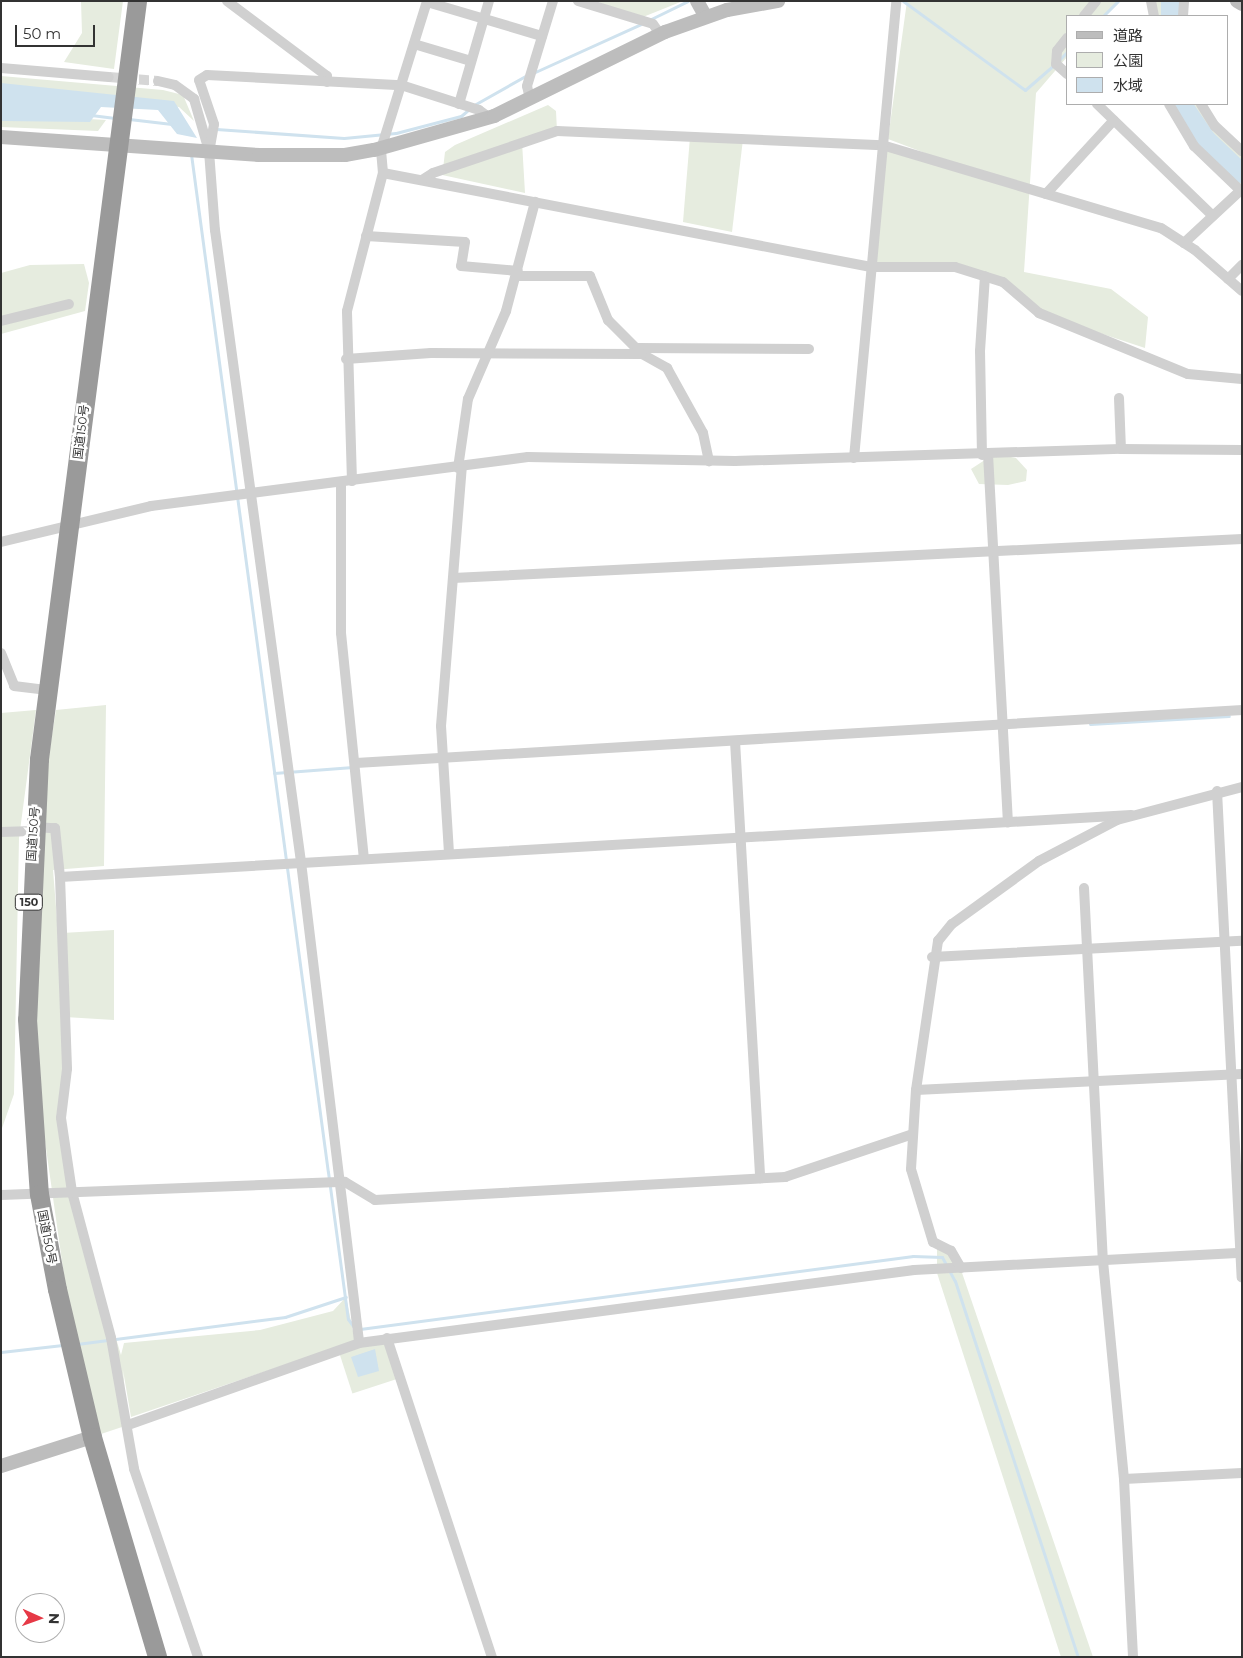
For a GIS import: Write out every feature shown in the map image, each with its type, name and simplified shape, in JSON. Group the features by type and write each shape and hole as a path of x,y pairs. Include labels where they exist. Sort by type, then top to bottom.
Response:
{"highway":[{"name":"国道150号","path":"137,1 124,88 119,140 48,690 33,829 27,1019 39,1194 92,1437 157,1657"}],"street":[{"path":"227,1 327,76 327,82"},
{"path":"459,104 489,1"},
{"path":"530,99 530,74 553,1"},
{"path":"578,1 653,24 660,34"},
{"path":"697,1 706,17"},
{"path":"1,137 119,140 182,149 310,156 381,149 490,118 660,34 706,17 778,1"},
{"path":"854,458 896,1"},
{"path":"1085,15 1096,1"},
{"path":"1151,1 1154,15"},
{"path":"1183,15 1184,1"},
{"path":"1237,1 1242,4"},
{"path":"352,481 346,359 346,311 383,173 381,149 427,2 542,36"},
{"path":"1066,39 1057,51 1056,64 1066,73"},
{"path":"414,44 471,61"},
{"path":"1,68 109,77"},
{"path":"206,151 214,124 202,93 202,76 401,85 459,104 490,118"},
{"path":"158,81 175,85 194,99 206,151 250,494 301,862 359,1338"},
{"path":"1098,105 1213,216"},
{"path":"1170,105 1194,146 1241,191 1184,243"},
{"path":"1202,105 1215,126 1242,151"},
{"path":"1046,194 1114,120"},
{"path":"422,180 433,173 557,132 882,145 1161,228 1184,243 1242,291"},
{"path":"383,173 872,267 955,267 1003,282 1039,313 1188,374 1242,379"},
{"path":"449,853 441,726 460,468 468,399 518,273 535,202"},
{"path":"366,236 465,242 461,266 518,273 590,276 608,320 640,351 667,368 703,433 709,461"},
{"path":"1228,279 1242,264"},
{"path":"985,276 980,351 1008,822"},
{"path":"1,321 69,304"},
{"path":"346,359 640,351 809,349"},
{"path":"1120,398 1120,449"},
{"path":"1,542 151,506 460,468 528,457 709,461 1120,449 1242,450"},
{"path":"341,483 341,633 356,763 364,858"},
{"path":"453,578 991,553 1242,539"},
{"path":"1,653 14,686 48,690"},
{"path":"356,763 1002,727 1242,710"},
{"path":"736,741 760,1178"},
{"path":"961,1268 951,1251 933,1242 911,1169 916,1090 932,957 952,924 985,898 1039,861 1131,815 1217,791 1242,788"},
{"path":"1217,791 1224,942 1236,1074 1242,1277"},
{"path":"60,876 280,866 301,862 364,858 1131,815"},
{"path":"1,832 55,828 60,876 67,1069 61,1118 72,1192 109,1331 128,1425 134,1469 198,1657"},
{"path":"1084,888 1103,1260 1124,1478 1134,1657"},
{"path":"932,957 1242,941"},
{"path":"916,1090 1236,1074"},
{"path":"1,1195 339,1182 375,1200 785,1177 913,1134"},
{"path":"128,1425 359,1338 387,1338 904,1271 1241,1253"},
{"path":"387,1338 492,1657"},
{"path":"1,1466 92,1437"},
{"path":"1124,1478 1242,1474"}],"green space":[{"path":"81,1 123,1 114,69 64,62 82,33"},
{"path":"596,1 683,1 638,19"},
{"path":"907,1 1118,1 1105,15 1066,15 1066,58 1036,93 1024,272 1111,289 1148,317 1145,348 1039,313 1003,282 955,267 871,267 882,145 1015,187 888,139"},
{"path":"1149,1 1184,1 1184,15 1149,15"},
{"path":"1,76 163,90 183,95 194,121 179,107 1,84"},
{"path":"548,105 556,111 557,131 522,142 525,193 433,173 443,169 445,152 455,145"},
{"path":"1172,105 1203,105 1242,151 1242,192 1203,155"},
{"path":"1,114 106,120 98,131 1,127"},
{"path":"690,137 743,139 732,232 683,222"},
{"path":"84,264 89,283 85,311 1,334 1,273 30,265"},
{"path":"994,454 1016,458 1027,470 1026,481 1008,485 979,484 971,469"},
{"path":"106,705 104,866 53,870 64,1006 62,933 114,930 114,1020 65,1017 61,1118 72,1192 121,1355 124,1343 260,1330 333,1311 346,1297 355,1341 131,1417 123,1370 128,1425 92,1437 81,1395 41,1113 35,1019 43,791 56,710"},
{"path":"36,710 19,838 14,1094 1,1131 1,713"},
{"path":"937,1245 958,1261 1093,1657 1061,1657 937,1273"},
{"path":"387,1338 400,1378 352,1393 339,1353"}],"water":[{"path":"1,83 174,101 197,138 177,134 158,110 101,107 90,122 1,121"},
{"path":"375,1349 379,1371 358,1377 351,1357"}],"waterway":[{"path":"649,20 688,1"},
{"path":"903,1 1025,90 1054,65"},
{"path":"1104,15 1118,1"},
{"path":"1170,1 1170,15"},
{"path":"533,73 641,24"},
{"path":"1060,59 1066,53"},
{"path":"474,105 527,75"},
{"path":"1183,105 1206,139 1242,173"},
{"path":"216,129 344,138 396,133 461,116 469,109"},
{"path":"91,115 115,118"},
{"path":"129,119 172,124"},
{"path":"191,154 348,1319 353,1326"},
{"path":"1090,724 1229,716"},
{"path":"274,773 353,767"},
{"path":"360,1329 913,1256 942,1257 955,1281 1078,1657"},
{"path":"77,1344 285,1317 346,1297"},
{"path":"1,1352 63,1345"}],"tunnel":[{"path":"109,77 158,81"}]}
